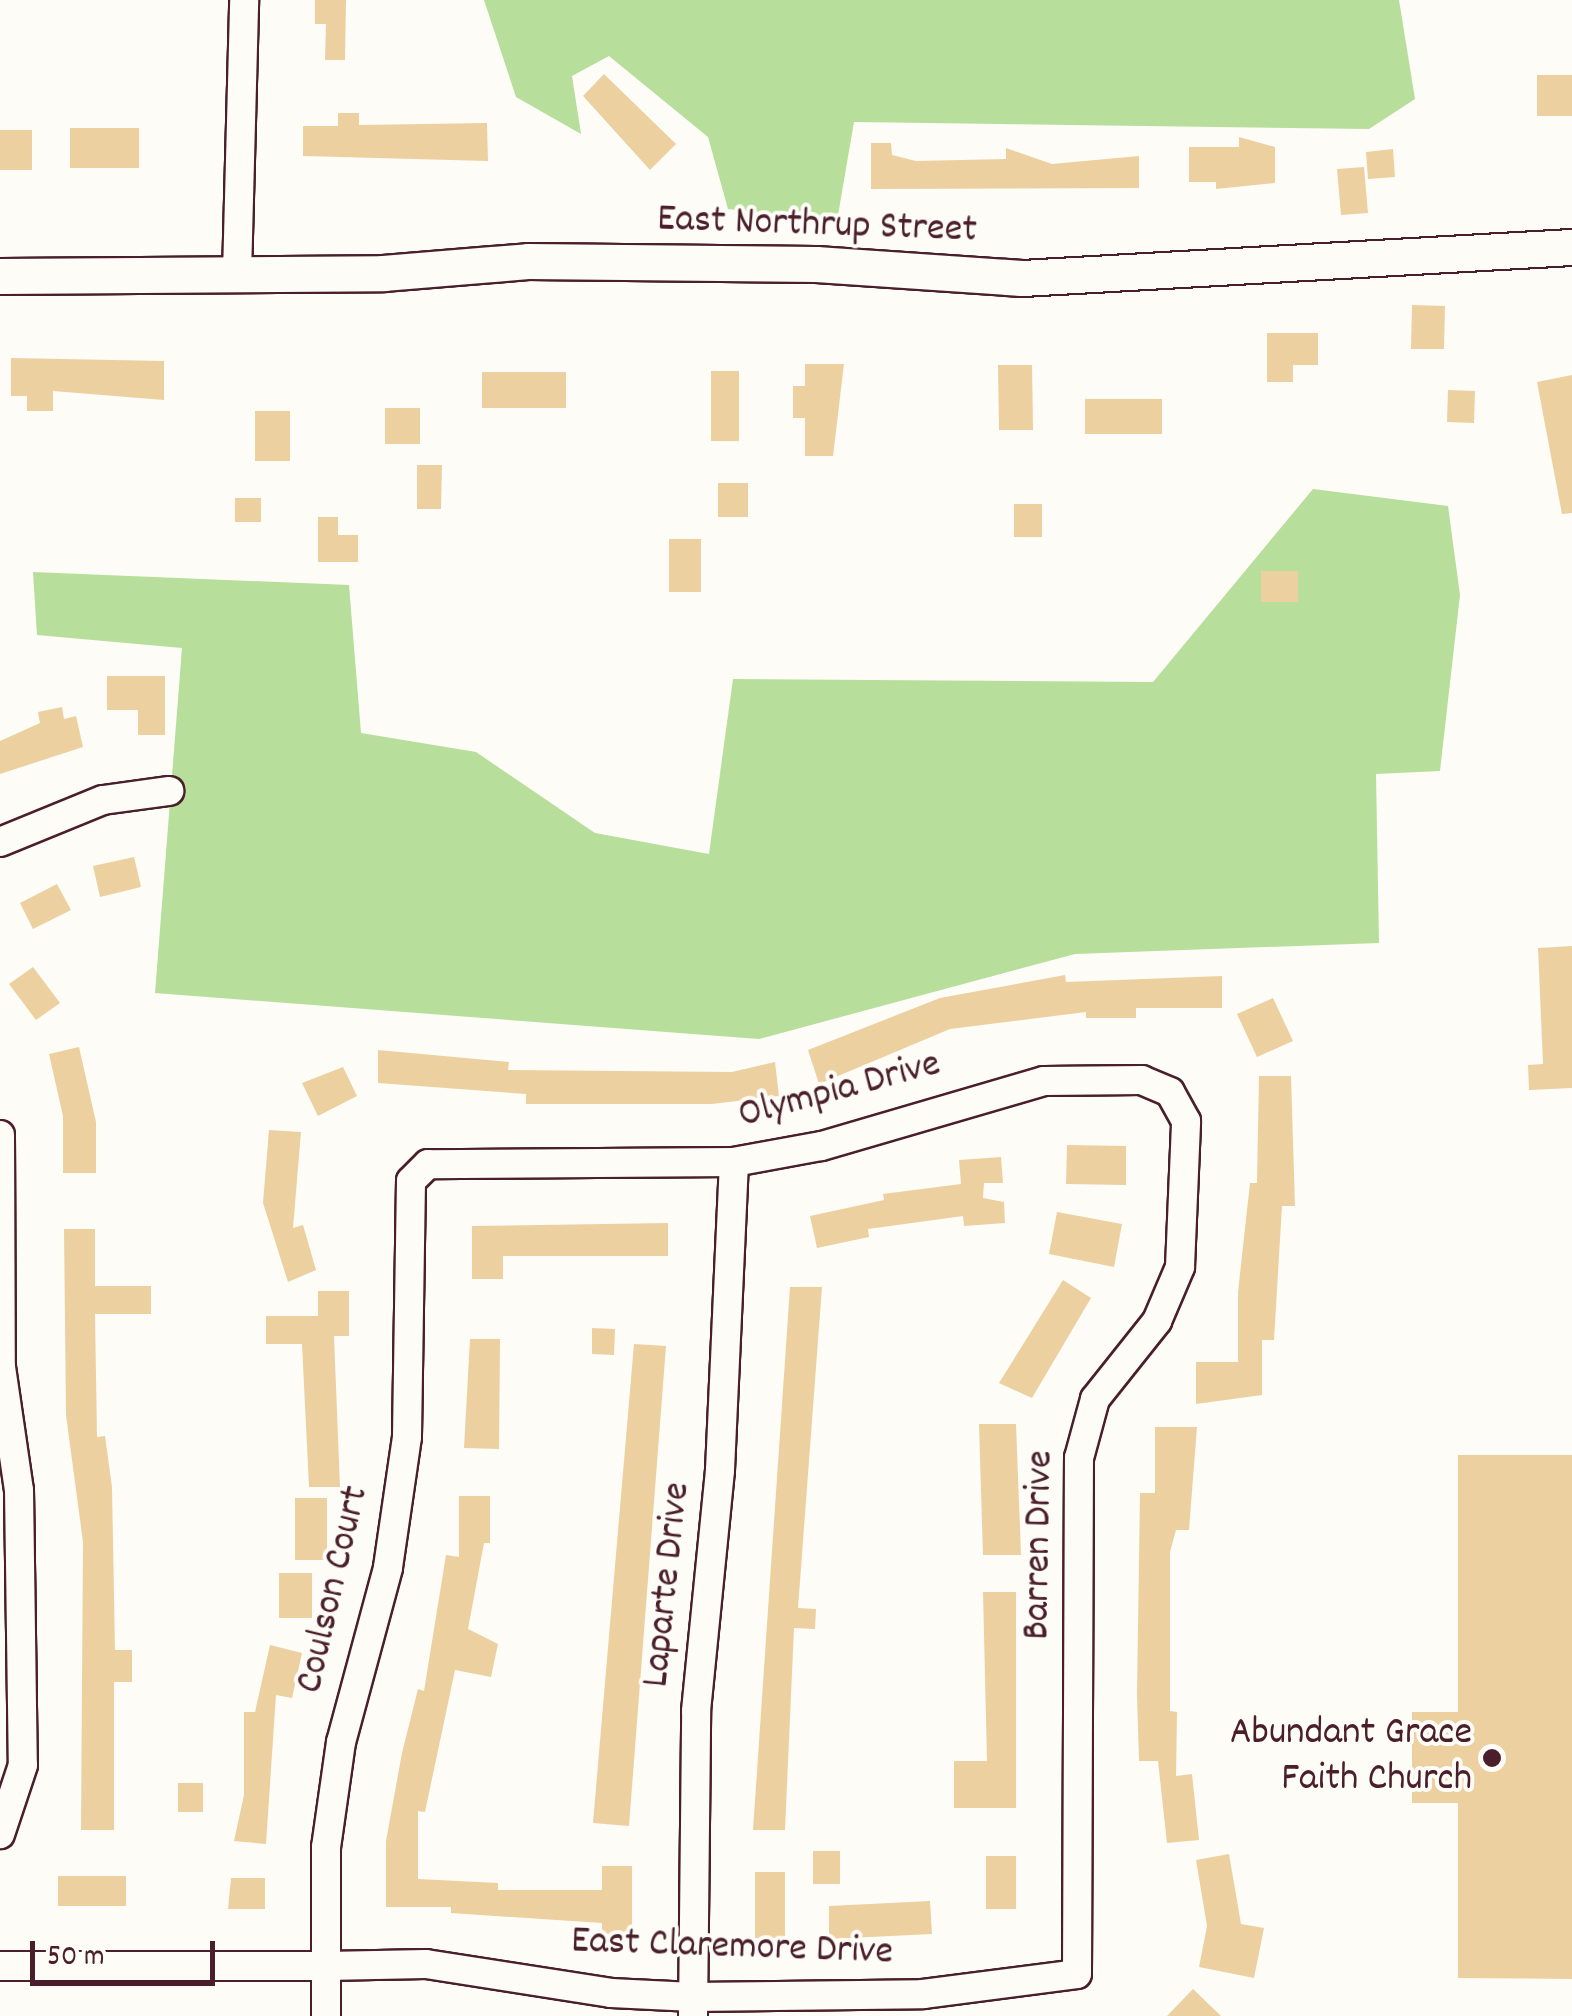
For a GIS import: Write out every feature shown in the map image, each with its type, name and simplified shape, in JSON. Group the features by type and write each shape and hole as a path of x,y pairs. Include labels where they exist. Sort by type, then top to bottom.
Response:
{"street":[{"path":"238,275 244,0"},
{"name":"East Northrup Street","path":"0,276 238,275 528,261 816,264 1022,278 1572,247"},
{"path":"0,842 102,800 169,791"},
{"name":"Olympia Drive","path":"411,1181 428,1164 734,1162 821,1146 1044,1081 1142,1080 1170,1092"},
{"name":"Barren Drive","path":"1077,1974 1079,1458 1095,1399 1157,1321 1180,1267 1186,1121 1170,1092"},
{"path":"0,1135 1,1367 19,1490 23,1765 0,1834"},
{"name":"Laparte Drive","path":"693,2006 696,1711 720,1470 734,1162"},
{"name":"Coulson Court","path":"326,2016 326,1847 341,1742 388,1568 407,1437 411,1181"},
{"name":"East Claremore Drive","path":"0,1966 426,1964 693,2006 923,1994 1077,1974"}],"green space":[{"path":"484,0 1399,0 1415,99 1369,129 854,122 837,221 728,209 708,137 609,56 572,76 581,134 516,97"},
{"path":"1313,489 1448,506 1460,595 1440,771 1376,774 1379,943 1075,954 759,1039 155,993 182,648 37,635 33,572 349,585 361,733 476,752 595,833 709,854 733,679 1153,682"}],"building":[{"path":"315,0 346,0 345,60 325,60 326,24 315,24"},
{"path":"604,74 676,144 650,170 583,96"},
{"path":"1537,75 1572,75 1572,116 1537,116"},
{"path":"338,113 359,113 359,125 487,123 488,161 303,156 303,126 338,126"},
{"path":"70,128 139,128 139,168 70,168"},
{"path":"0,130 32,130 32,170 0,170"},
{"path":"1239,137 1275,147 1275,183 1216,189 1216,182 1189,182 1189,147 1239,147"},
{"path":"871,143 891,143 892,155 916,161 1006,159 1006,148 1052,164 1139,156 1139,188 871,189"},
{"path":"1393,149 1395,177 1368,179 1366,152"},
{"path":"1364,167 1368,213 1341,215 1337,169"},
{"path":"1412,305 1445,306 1444,349 1411,349"},
{"path":"1267,333 1318,333 1318,365 1293,365 1293,382 1267,382"},
{"path":"11,358 164,361 164,400 53,391 53,411 27,411 27,396 11,396"},
{"path":"805,364 844,364 833,456 805,456 805,418 793,418 793,386 805,386"},
{"path":"998,365 1032,365 1033,430 999,430"},
{"path":"711,371 739,371 739,441 711,441"},
{"path":"482,372 566,372 566,408 482,408"},
{"path":"1572,375 1572,513 1562,514 1537,382"},
{"path":"1448,390 1475,391 1474,423 1447,422"},
{"path":"1085,399 1162,399 1162,434 1085,434"},
{"path":"385,408 420,408 420,444 385,444"},
{"path":"255,411 290,411 290,461 255,461"},
{"path":"417,465 442,465 441,509 417,509"},
{"path":"718,483 748,483 748,517 718,517"},
{"path":"235,498 261,498 261,522 235,522"},
{"path":"1014,504 1042,504 1042,537 1014,537"},
{"path":"318,517 338,517 338,535 358,535 358,562 318,562"},
{"path":"669,539 701,539 701,592 669,592"},
{"path":"1261,571 1298,571 1298,602 1261,602"},
{"path":"107,676 165,676 165,735 138,735 138,710 107,710"},
{"path":"62,707 64,719 76,716 83,747 0,774 0,741 40,723 38,712"},
{"path":"134,857 141,887 100,897 93,866"},
{"path":"57,884 71,910 33,929 20,903"},
{"path":"1572,946 1572,1088 1529,1090 1528,1065 1543,1064 1538,948"},
{"path":"33,967 60,1003 36,1020 9,984"},
{"path":"1065,975 1066,982 1222,976 1222,1008 1136,1008 1136,1018 1086,1018 1086,1012 950,1029 819,1084 808,1050 940,998"},
{"path":"1273,998 1293,1041 1257,1057 1237,1014"},
{"path":"79,1047 96,1122 96,1173 63,1173 63,1116 49,1054"},
{"path":"378,1050 509,1062 508,1070 732,1072 775,1062 779,1096 712,1104 526,1104 526,1094 378,1083"},
{"path":"343,1067 357,1096 318,1116 302,1083"},
{"path":"1259,1076 1291,1076 1295,1206 1282,1206 1274,1340 1262,1340 1262,1395 1196,1404 1196,1362 1238,1362 1238,1292 1250,1183 1257,1183"},
{"path":"269,1130 301,1132 293,1228 303,1225 316,1270 288,1282 263,1203"},
{"path":"1067,1145 1126,1146 1126,1185 1066,1184"},
{"path":"1001,1157 1003,1183 984,1183 983,1198 1004,1202 1005,1223 964,1226 963,1216 868,1229 869,1237 817,1248 810,1216 884,1200 883,1194 961,1184 959,1160"},
{"path":"1057,1212 1122,1224 1114,1267 1049,1254"},
{"path":"668,1223 668,1256 503,1256 503,1279 472,1279 472,1226"},
{"path":"64,1229 95,1229 95,1286 151,1286 151,1314 95,1314 97,1437 105,1436 112,1487 115,1650 132,1650 132,1682 114,1682 114,1830 81,1830 83,1542 66,1415"},
{"path":"1063,1280 1091,1298 1032,1398 999,1383"},
{"path":"790,1287 822,1287 798,1608 816,1609 815,1629 794,1628 785,1830 753,1830"},
{"path":"318,1291 349,1291 349,1336 334,1336 340,1487 309,1487 302,1344 266,1344 266,1316 318,1316"},
{"path":"592,1328 615,1329 614,1355 592,1354"},
{"path":"470,1339 500,1339 499,1449 464,1448"},
{"path":"634,1344 666,1346 629,1826 593,1823"},
{"path":"979,1424 1016,1424 1021,1555 983,1555"},
{"path":"1155,1427 1197,1427 1189,1530 1176,1530 1170,1552 1170,1711 1177,1712 1176,1776 1192,1774 1199,1840 1167,1843 1158,1761 1139,1761 1137,1694 1140,1493 1155,1493"},
{"name":"Abundant Grace Faith Church","path":"1458,1455 1572,1455 1572,1979 1458,1978 1458,1803 1412,1803 1412,1712 1458,1712"},
{"path":"459,1496 490,1496 490,1543 484,1543 468,1629 498,1644 491,1677 455,1670 425,1812 418,1811 418,1879 498,1883 498,1890 602,1890 602,1866 632,1866 632,1934 602,1934 602,1923 451,1913 451,1907 386,1907 386,1841 418,1689 424,1691 446,1555 459,1557"},
{"path":"295,1498 327,1498 327,1560 295,1560"},
{"path":"279,1573 312,1573 312,1618 279,1618"},
{"path":"983,1592 1016,1592 1016,1808 954,1808 954,1761 987,1761"},
{"path":"270,1645 302,1653 292,1698 276,1695 266,1844 234,1841 244,1795 244,1712 255,1712"},
{"path":"178,1783 203,1783 203,1812 178,1812"},
{"path":"813,1851 840,1851 840,1884 813,1884"},
{"path":"1229,1854 1241,1924 1264,1928 1254,1978 1199,1967 1207,1926 1196,1860"},
{"path":"986,1856 1016,1856 1016,1909 986,1909"},
{"path":"755,1872 785,1872 785,1938 755,1938"},
{"path":"58,1876 126,1876 126,1906 58,1906"},
{"path":"231,1878 265,1878 265,1909 228,1909"},
{"path":"930,1901 932,1934 829,1939 829,1906"},
{"path":"1193,1989 1221,2016 1167,2016"}],"place":[{"name":"Abundant Grace Faith Church","path":"1492,1758"}]}
